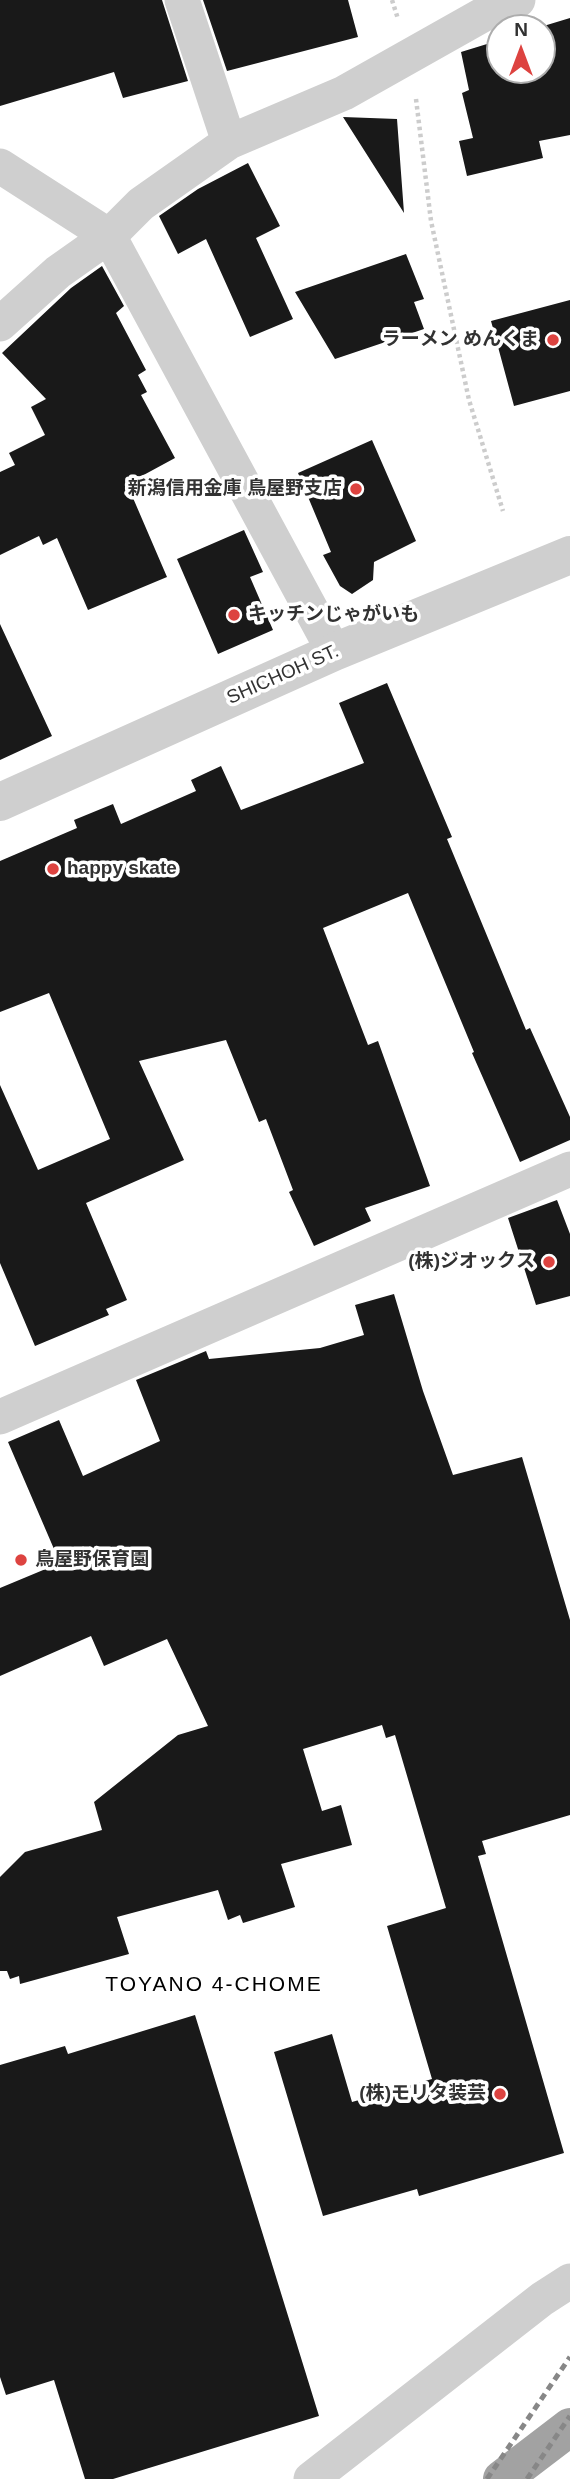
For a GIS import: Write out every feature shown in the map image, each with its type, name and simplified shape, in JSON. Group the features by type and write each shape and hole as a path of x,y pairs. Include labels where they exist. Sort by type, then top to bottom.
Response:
{"highway":[{"path":"502,2479 570,2427"}],"street":[{"path":"182,0 229,142"},
{"path":"0,324 58,272 109,236 141,204 229,142 344,93 486,13 518,0"},
{"path":"0,166 109,236 334,652"},
{"name":"SHICHOH ST.","path":"0,802 334,652 570,555"},
{"path":"0,1417 570,1169"},
{"path":"311,2479 556,2290 570,2258"}],"path":[{"path":"392,0 411,55 430,221 469,400 503,511"}],"building":[{"path":"0,0 162,0 188,81 123,98 114,72 0,106"},
{"path":"203,0 348,0 358,37 227,71"},
{"path":"570,18 570,135 539,141 543,158 467,176 459,141 473,138 462,93 469,90 461,52 486,44 486,84 556,84 556,22"},
{"path":"343,117 397,119 404,213"},
{"path":"248,163 280,226 256,238 293,319 250,337 206,239 178,254 159,216 198,189"},
{"path":"406,254 424,299 414,302 424,329 335,359 295,292"},
{"path":"102,266 124,306 116,313 146,370 138,375 147,392 141,395 175,458 127,484 167,577 88,610 57,538 43,545 39,536 0,555 0,472 15,465 9,453 45,435 31,407 46,399 2,353 71,288"},
{"path":"570,300 570,391 514,406 491,321"},
{"path":"372,440 416,541 374,562 373,580 352,594 340,586 323,555 331,552 298,473"},
{"path":"244,530 263,572 250,577 273,630 218,654 177,559"},
{"path":"0,624 52,736 0,760"},
{"path":"387,683 452,837 447,839 526,1030 530,1028 570,1117 570,1140 520,1162 472,1053 474,1052 408,893 323,928 368,1045 378,1041 430,1186 365,1208 371,1221 314,1246 289,1192 293,1190 266,1119 259,1122 226,1040 139,1061 184,1160 86,1203 127,1300 106,1309 109,1315 35,1346 0,1263 0,1085 38,1170 110,1139 49,993 0,1012 0,861 77,828 74,820 113,804 121,824 196,791 191,780 221,766 241,810 364,763 339,703"},
{"path":"557,1200 570,1234 570,1296 536,1305 508,1218"},
{"path":"394,1294 423,1391 453,1475 522,1457 570,1620 570,1815 482,1841 486,1854 478,1856 564,2153 419,2196 417,2189 323,2216 274,2052 332,2034 352,2102 432,2079 387,1926 446,1908 395,1735 386,1738 382,1725 303,1749 322,1811 341,1805 352,1845 281,1864 295,1907 243,1923 240,1915 228,1920 218,1890 117,1917 129,1954 20,1984 19,1976 10,1979 7,1971 0,1971 0,1877 25,1852 102,1830 94,1802 178,1735 208,1726 167,1639 104,1666 91,1636 0,1676 0,1588 60,1563 8,1442 59,1420 83,1476 160,1441 136,1380 206,1351 209,1359 320,1348 364,1335 355,1305"},
{"path":"195,2015 319,2416 113,2479 85,2479 54,2380 6,2395 0,2377 0,2065 65,2046 68,2054"}],"railway":[{"path":"487,2479 570,2357"},
{"path":"527,2479 570,2416"}],"place":[{"name":"ラーメン めんくま","path":"553,340"},
{"name":"新潟信用金庫 鳥屋野支店","path":"356,489"},
{"name":"キッチンじゃがいも","path":"234,615"},
{"name":"happy skate","path":"53,869"},
{"name":"(株)ジオックス","path":"549,1262"},
{"name":"鳥屋野保育園","path":"21,1560"},
{"name":"(株)モリタ装芸","path":"500,2094"}],"district":[{"name":"TOYANO 4-CHOME","path":"214,1985"}]}
